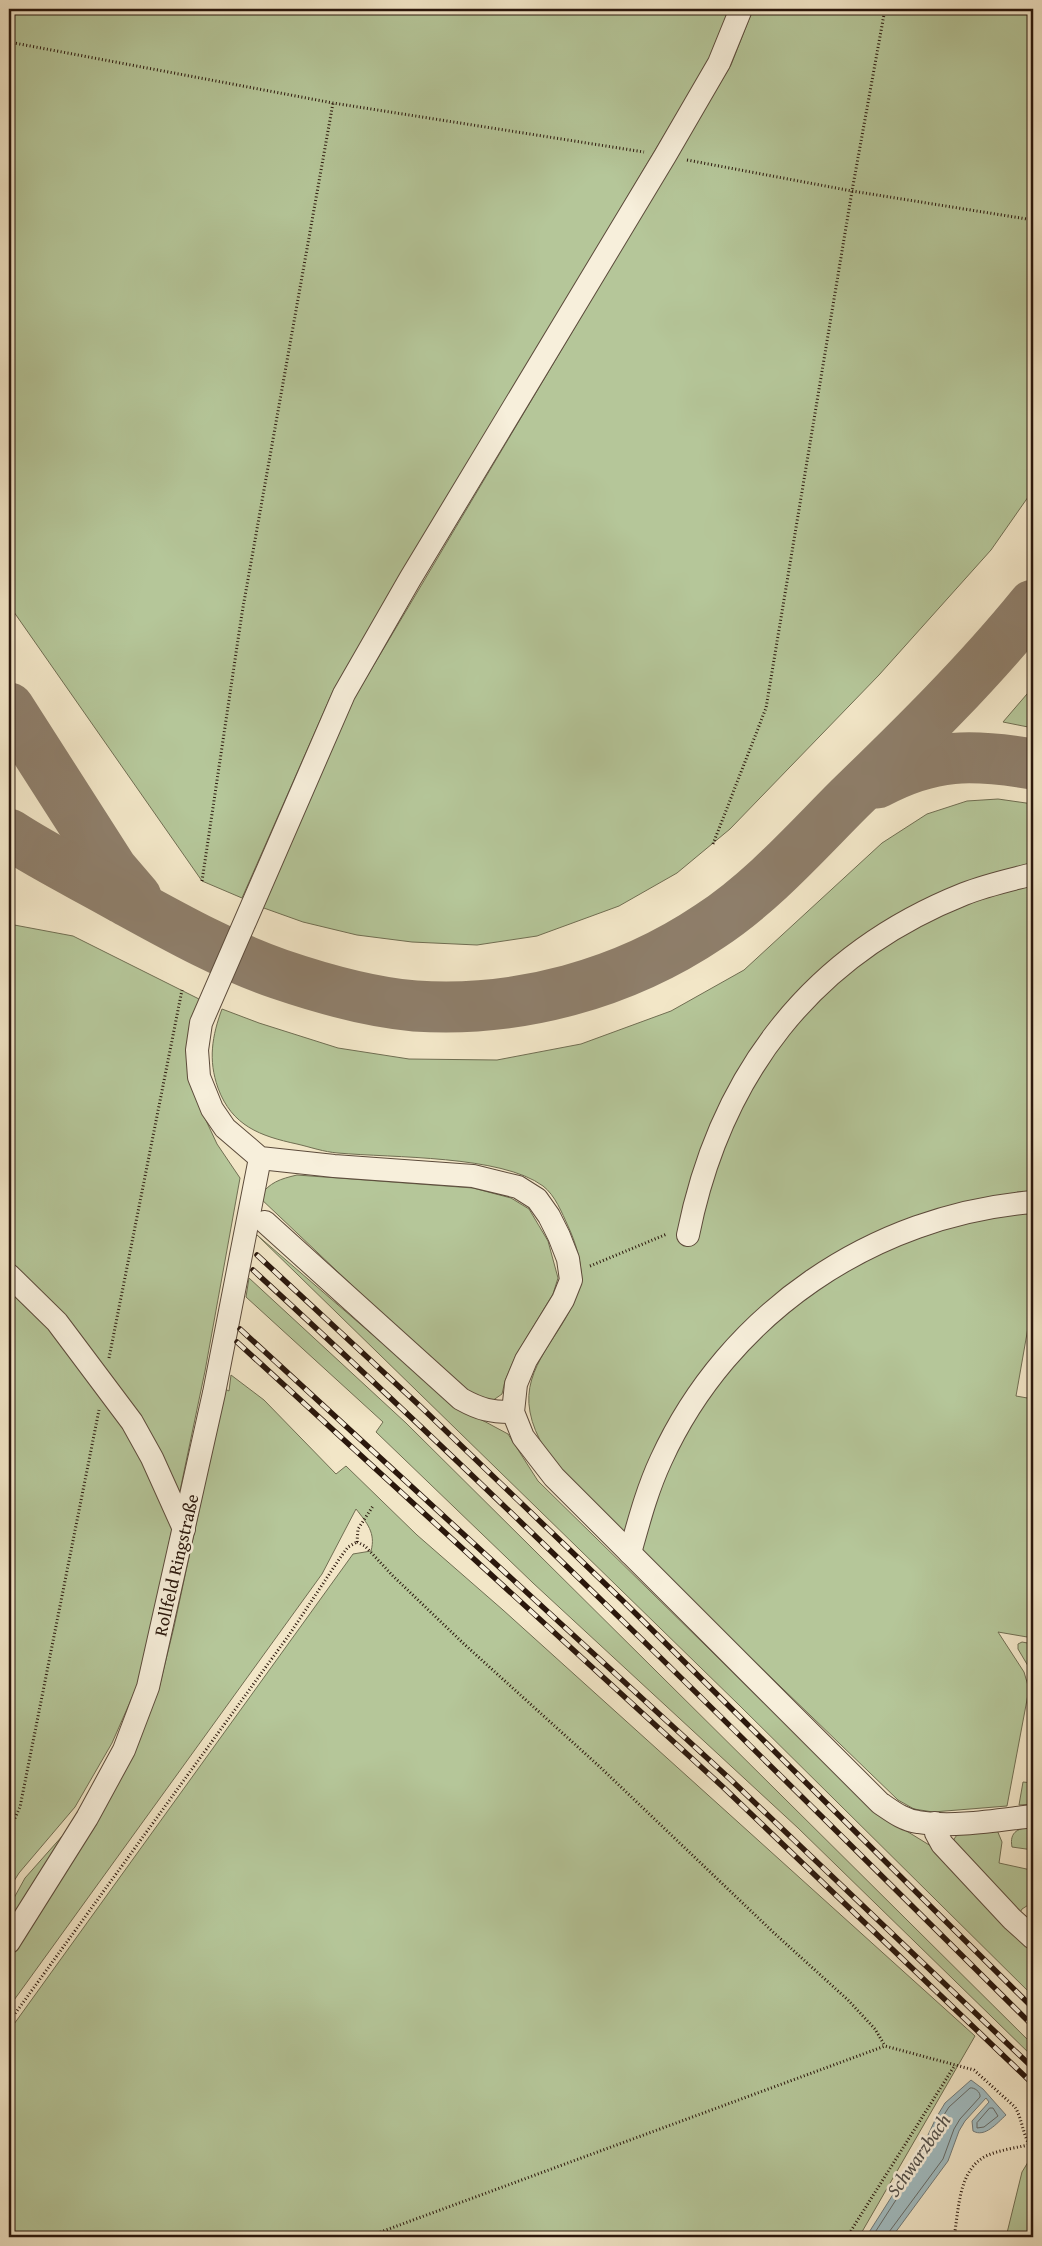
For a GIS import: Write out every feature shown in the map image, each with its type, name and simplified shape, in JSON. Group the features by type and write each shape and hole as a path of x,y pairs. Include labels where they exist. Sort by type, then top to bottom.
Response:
{"lane":[{"path":"741,9 719,63 410,579 344,694 201,1023 197,1050 200,1077 212,1109 225,1128 260,1158 334,1166 473,1176 518,1187 537,1199 549,1216 568,1259 571,1280 563,1300 526,1360 516,1384 513,1412 522,1437 554,1477 880,1803 900,1817 917,1822 935,1823 1033,1816"},
{"path":"689,1230 705,1167 732,1102 770,1042 816,989 857,954 901,924 965,894 1033,874"},
{"name":"Rollfeld Ringstraße","path":"9,1942 87,1818 124,1750 148,1687 214,1393 260,1158"},
{"path":"630,1553 649,1490 661,1459 694,1401 734,1349 781,1303 840,1262 905,1231 973,1210 1033,1202"},
{"path":"265,1222 462,1399 481,1410 513,1412"},
{"path":"9,1275 57,1322 132,1422 152,1458 184,1529"},
{"path":"935,1823 936,1833 942,1844 1012,1919 1019,1923 1033,1938"}],"path":[{"path":"713,844 766,708 852,191 885,9"},
{"path":"9,42 332,103 665,156 852,191 1033,220"},
{"path":"202,881 242,613 332,103"},
{"path":"571,1273 689,1230"},
{"path":"357,1542 358,1529 372,1506"},
{"path":"9,2022 289,1635 340,1558 348,1547 357,1542"},
{"path":"357,1542 365,1546 393,1576 464,1644 600,1767 773,1932 824,1977 864,2016 876,2030 885,2046"},
{"path":"368,2237 885,2046 974,2070 1015,2107 1019,2114 1028,2145 1033,2150"},
{"path":"847,2237 955,2065"},
{"path":"954,2237 964,2182 972,2167 986,2157 1028,2145"}],"green space":[{"path":"9,9 730,9 710,58 333,691 242,898 202,881 9,605"},
{"path":"753,9 1033,9 1033,490 991,550 879,675 730,829 677,873 619,906 537,936 477,945 412,942 357,935 303,922 261,907 353,700 731,65"},
{"path":"1033,687 1033,728 1003,722"},
{"path":"998,799 1033,804 1033,869 970,886 940,897 911,911 876,933 842,958 810,988 780,1020 753,1055 730,1091 711,1129 697,1168 682,1239 691,1240 700,1197 712,1155 737,1101 771,1050 815,998 869,950 898,930 929,913 961,899 996,887 1033,878 1033,1198 988,1201 927,1217 896,1228 837,1258 783,1295 760,1315 726,1350 683,1411 659,1454 646,1484 630,1541 586,1498 557,1466 535,1430 530,1412 529,1395 537,1365 570,1310 581,1281 579,1259 573,1238 558,1204 551,1194 543,1186 524,1176 501,1168 416,1157 333,1152 271,1137 259,1133 239,1120 231,1112 218,1088 213,1068 212,1048 222,1009 338,1048 409,1059 497,1060 581,1044 671,1011 744,970 882,843 927,814 967,801"},
{"path":"9,924 73,936 201,1000 203,1114 217,1144 240,1178 205,1371 138,1684 112,1743 75,1807 19,1873 9,1889"},
{"path":"297,1175 473,1188 511,1198 529,1209 548,1241 558,1278 553,1294 516,1355 505,1381 502,1394 492,1401 479,1400 396,1327 259,1197 276,1182"},
{"path":"1033,1207 1033,1299 1016,1396 1033,1399 1033,1638 998,1632 1024,1672 1029,1689 1007,1806 933,1812 914,1809 898,1800 638,1549 673,1444 766,1320 878,1244"},
{"path":"257,1235 454,1405 508,1434 538,1481 874,1811 939,1851 1033,1950 1033,1996 739,1705"},
{"path":"249,1278 406,1423 1033,2045 1033,2057 798,1828 533,1583 376,1432 383,1422 246,1297"},
{"path":"231,1375 264,1400 336,1474 346,1466 417,1535 503,1610 975,2036 859,2237 9,2237 9,2031 353,1554 371,1551 372,1539 370,1529 356,1509 322,1574 9,2007 9,1957 45,1900 159,1688 225,1389 229,1391"},
{"path":"1022,1642 1033,1644 1031,1671 1018,1649 1018,1644"},
{"path":"1023,1782 1033,1783 1033,1804 1019,1805"},
{"path":"80,1816 9,1928 9,1907 25,1878"},
{"path":"1033,1827 1033,1850 1012,1847 1012,1837 1016,1831"},
{"path":"997,1830 1002,1842 999,1863 1031,1870 1033,1858 1033,1902 1022,1909 1018,1916 954,1848 954,1839 957,1835"},
{"path":"1033,2154 1033,2237 1006,2237 1022,2172"}],"water":[{"path":"971,2080 983,2089 1006,2115 982,2133 973,2131 972,2121 989,2102 986,2098 965,2121 959,2131 948,2161 892,2237 866,2237 920,2152 945,2103"}],"taxiway":[{"path":"9,834 50,859 198,939 238,958 296,980 363,998 415,1006 454,1007 492,1005 531,999 606,979 642,964 677,946 729,913 782,866 921,729 990,656 1033,605"},
{"path":"9,708 112,869 136,897"},
{"path":"877,783 916,766 953,758 991,759 1033,764"}],"railway":[{"path":"257,1255 421,1407 623,1601 1033,2008"},
{"path":"253,1270 353,1362 549,1550 744,1739 1033,2026"},
{"path":"240,1329 730,1779 1033,2068"},
{"path":"237,1342 723,1787 1033,2084"}],"water label":[{"name":"Schwarzbach","path":"918,2155"}]}
